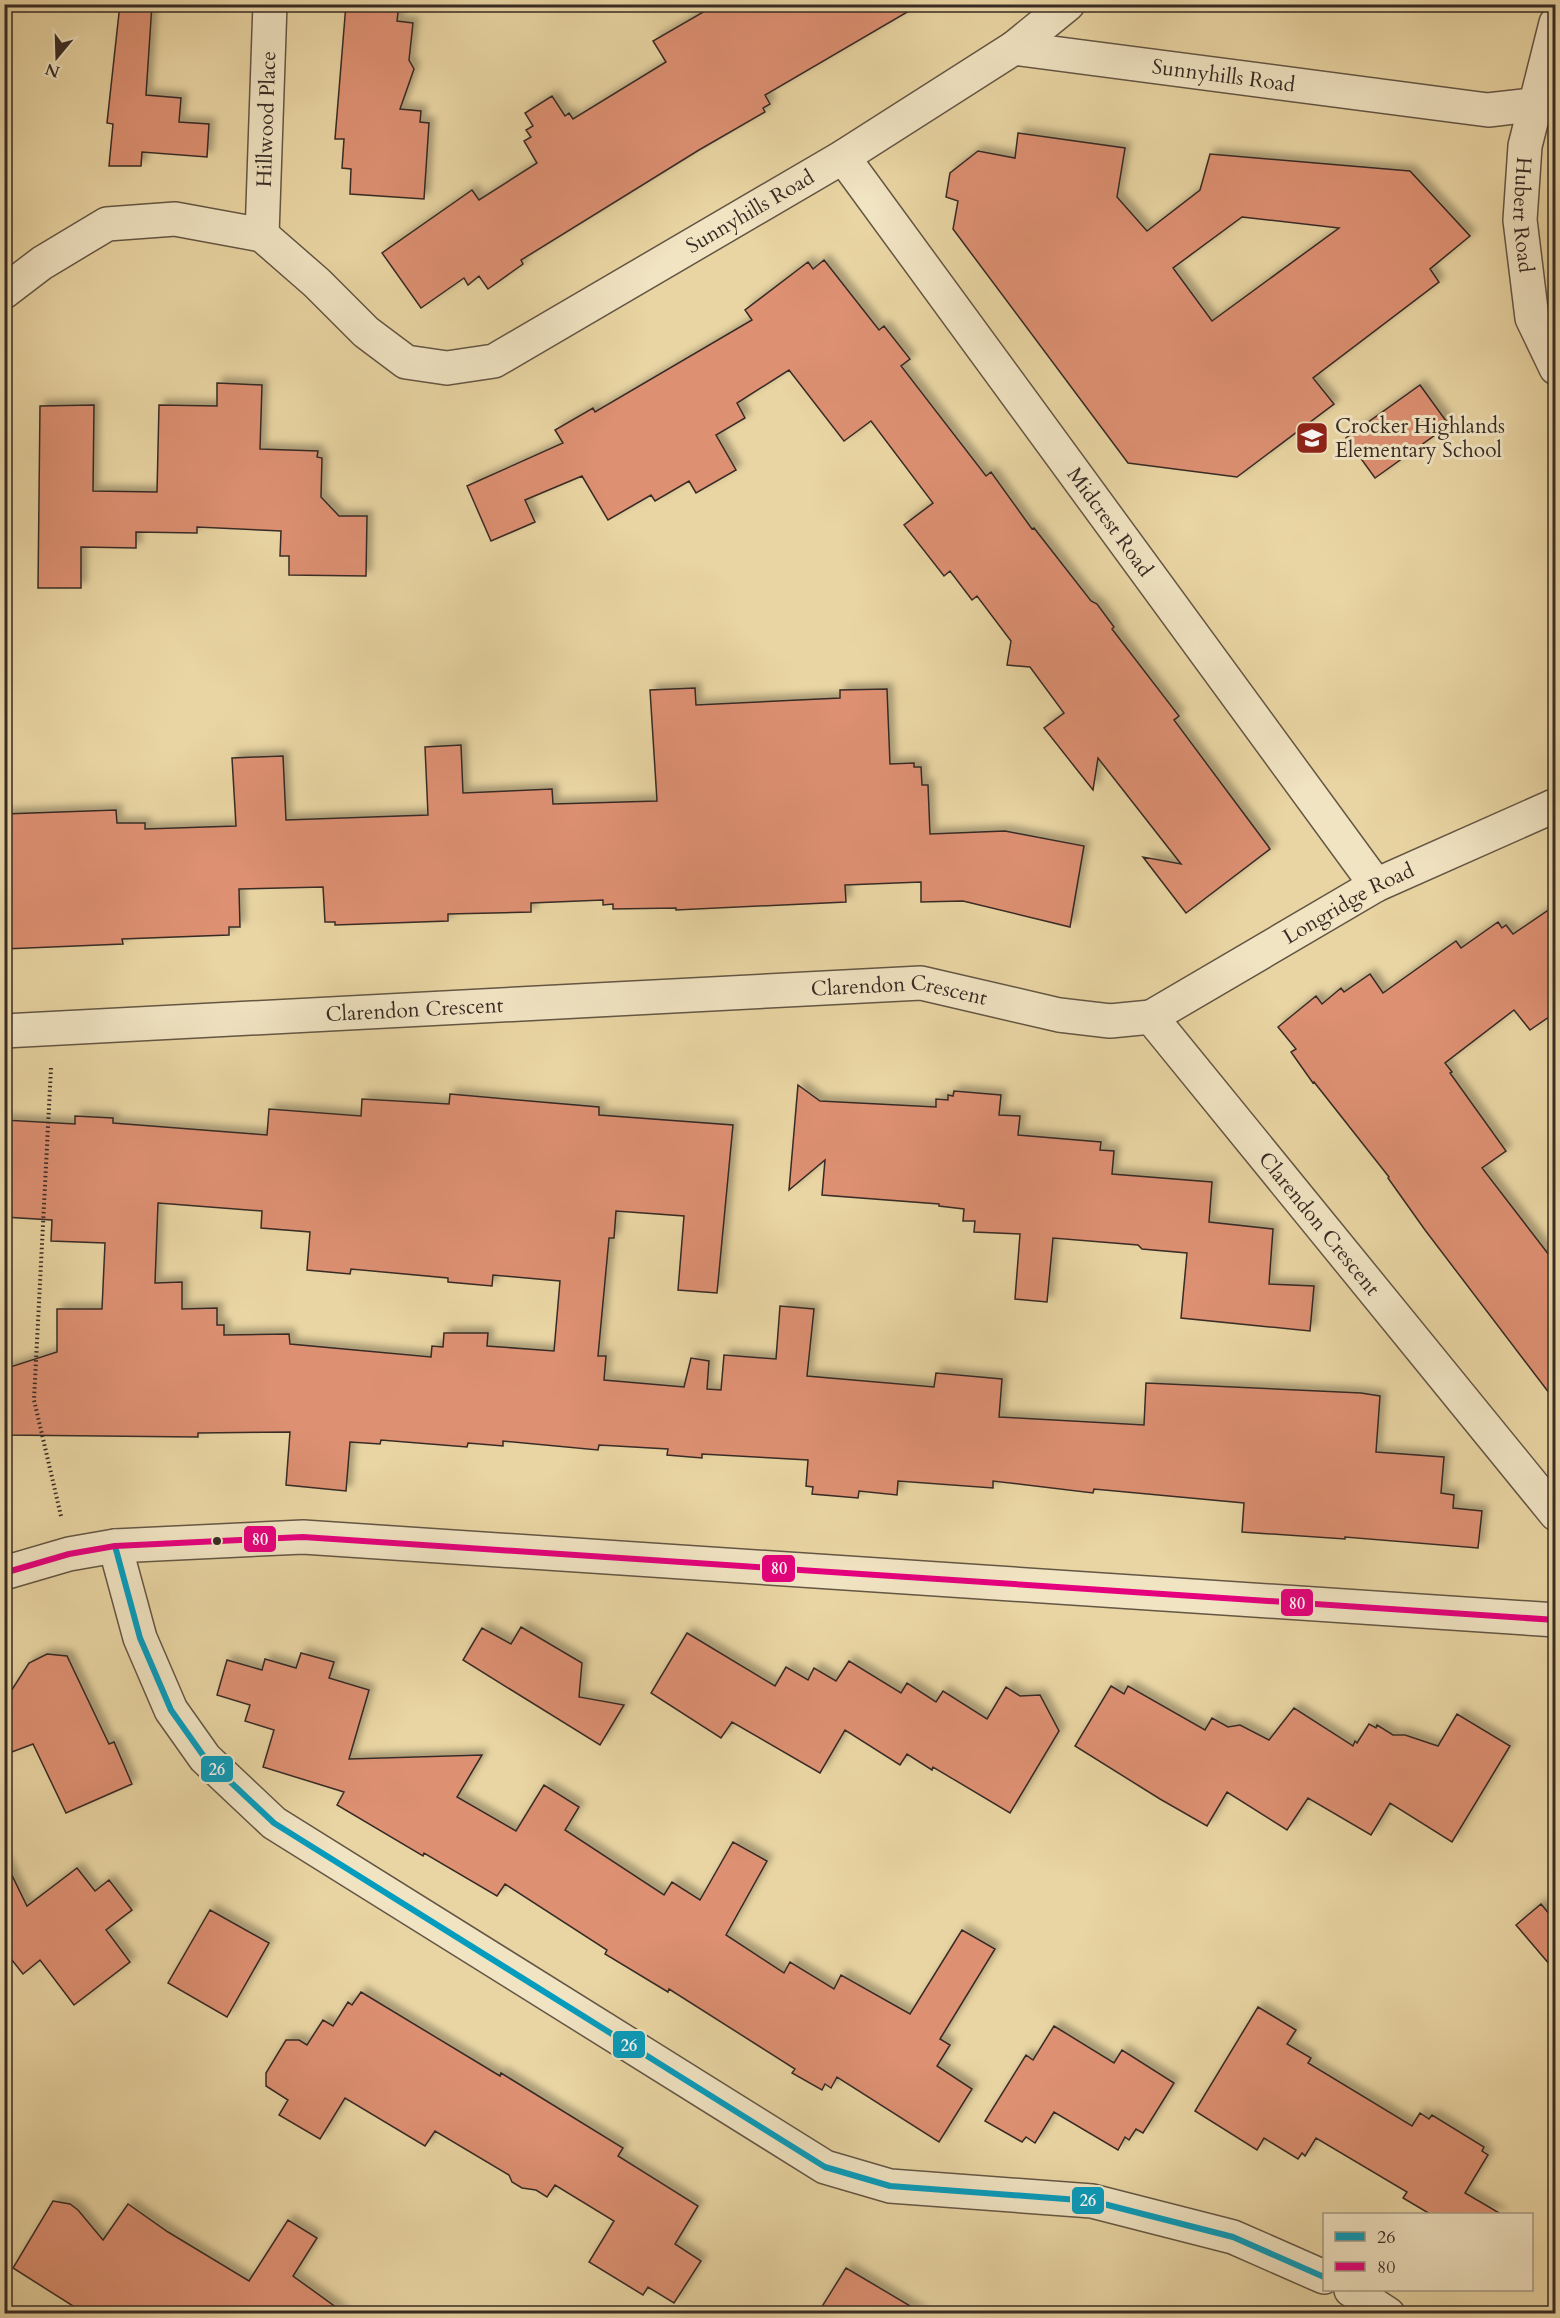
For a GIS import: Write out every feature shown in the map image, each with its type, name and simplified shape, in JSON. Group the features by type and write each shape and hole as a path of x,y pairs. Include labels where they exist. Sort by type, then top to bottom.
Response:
{"street":[{"name":"Hillwood Place","path":"262,235 270,4"},
{"path":"1014,48 1068,4"},
{"name":"Hubert Road","path":"1556,23 1546,103 1525,146 1520,220 1532,318 1556,368"},
{"name":"Sunnyhills Road","path":"262,235 317,283 366,333 406,362 447,368 494,361 843,157 1014,48 1488,110 1546,103"},
{"name":"Midcrest Road","path":"843,157 1376,885"},
{"path":"4,292 42,263 107,224 175,219 262,235"},
{"name":"Longridge Road","path":"1150,1017 1376,885 1556,805"},
{"name":"Clarendon Crescent","path":"4,1031 921,983 1059,1015 1110,1021 1150,1017 1556,1514"},
{"path":"4,1573 69,1554 115,1546 303,1537 1556,1620"},
{"path":"115,1546 140,1638 171,1710 205,1758 274,1823 825,2167 890,2186 1092,2201 1233,2236 1323,2277"},
{"path":"1354,2291 1388,2313"}],"path":[{"path":"55,1029 49,1097 34,1400 69,1554"}],"building":[{"path":"120,4 152,4 146,95 181,98 179,122 209,124 207,157 142,152 141,166 109,166 113,124 107,123"},
{"path":"346,4 399,4 397,21 413,23 409,60 414,69 400,109 421,111 420,122 429,123 424,199 350,194 351,169 342,168 344,139 335,139"},
{"path":"717,4 921,4 765,95 770,104 763,108 765,112 521,260 523,264 488,289 479,276 468,285 464,278 421,308 382,253 472,190 479,200 537,163 524,141 531,137 526,130 533,126 525,113 552,96 565,116 569,113 573,119 666,62 653,41"},
{"path":"1018,133 1125,148 1117,197 1147,231 1200,190 1210,154 1410,171 1470,236 1430,269 1439,282 1313,378 1334,404 1237,477 1128,463 953,229 958,201 946,197 950,173 978,151 1015,158","holes":["1242,217 1339,228 1212,321 1173,268"]},
{"path":"824,260 879,330 884,326 910,359 901,366 986,476 991,472 1032,529 1034,528 1091,601 1097,604 1114,627 1112,629 1179,716 1174,720 1270,849 1186,913 1143,857 1181,864 1098,758 1093,790 1044,728 1064,713 1030,667 1007,665 1011,641 977,596 972,600 950,571 944,576 904,525 933,503 871,421 844,441 789,370 737,403 745,418 716,435 736,470 696,493 689,481 655,501 651,495 608,520 582,476 525,500 535,522 491,541 467,486 563,443 555,430 593,408 595,412 752,320 745,310 808,262 813,269"},
{"path":"217,383 262,385 260,449 318,451 317,457 322,458 321,497 339,516 367,516 366,576 289,575 289,556 280,556 281,531 197,527 197,533 136,532 136,548 81,547 81,588 38,588 40,406 94,405 93,491 157,492 159,405 217,406"},
{"path":"1420,385 1449,425 1375,478 1346,438"},
{"path":"695,688 696,705 840,698 840,690 887,689 890,764 914,763 914,767 921,767 922,785 928,785 930,834 1005,831 1084,846 1070,927 963,901 921,902 921,882 845,885 846,902 676,910 676,908 613,909 613,904 603,905 603,900 531,903 531,912 448,914 448,921 335,925 335,922 325,922 323,887 239,889 240,927 229,927 229,935 122,939 123,944 4,949 4,814 116,810 117,823 145,823 145,829 236,826 232,758 283,756 286,820 428,815 425,747 461,745 463,793 552,789 553,804 657,801 650,690"},
{"path":"1556,905 1556,1012 1530,1030 1514,1010 1445,1063 1506,1151 1482,1168 1556,1264 1556,1402 1425,1230 1389,1177 1313,1083 1291,1052 1296,1049 1278,1027 1316,996 1322,1004 1341,988 1344,992 1370,974 1383,993 1456,941 1461,948 1498,922 1502,928 1506,925 1513,934"},
{"path":"798,1085 820,1101 936,1107 936,1099 948,1100 948,1095 953,1096 954,1091 1001,1095 999,1115 1020,1116 1018,1135 1101,1142 1100,1150 1114,1151 1112,1174 1212,1182 1209,1222 1273,1229 1269,1284 1314,1286 1310,1331 1181,1318 1187,1253 1142,1249 1138,1245 1053,1238 1047,1302 1015,1299 1020,1234 974,1232 975,1221 963,1221 964,1209 939,1206 939,1204 822,1195 825,1160 789,1190"},
{"path":"450,1094 599,1107 599,1115 733,1125 717,1293 678,1290 684,1216 616,1211 614,1238 609,1238 598,1356 606,1356 604,1380 684,1387 691,1358 709,1361 707,1389 721,1390 724,1355 776,1359 780,1306 814,1309 807,1376 934,1387 936,1373 1002,1379 999,1417 1144,1425 1146,1383 1361,1393 1380,1396 1376,1452 1444,1457 1441,1493 1454,1495 1453,1508 1482,1511 1478,1548 1345,1537 1345,1539 1242,1532 1244,1503 1094,1489 1093,1493 993,1481 993,1488 898,1481 897,1495 859,1491 858,1498 812,1494 813,1487 806,1486 808,1460 702,1454 702,1458 667,1455 668,1449 599,1445 598,1450 503,1441 503,1446 468,1443 467,1447 381,1440 380,1444 350,1442 346,1491 286,1485 290,1432 198,1433 198,1437 4,1435 4,1369 57,1352 57,1309 102,1309 105,1243 51,1241 52,1220 4,1217 4,1120 75,1124 75,1116 113,1118 113,1123 267,1135 269,1109 361,1116 362,1099 449,1104","holes":["158,1203 262,1211 261,1228 310,1232 307,1270 350,1274 351,1269 448,1278 448,1282 492,1286 493,1275 560,1281 554,1351 487,1346 488,1333 444,1333 443,1347 432,1346 431,1357 290,1344 289,1334 224,1335 224,1325 217,1325 217,1308 182,1309 182,1282 155,1283"]},
{"path":"521,1627 582,1663 579,1697 624,1705 600,1745 463,1660 482,1628 511,1644"},
{"path":"687,1633 775,1686 786,1667 808,1680 814,1668 836,1681 849,1661 901,1693 907,1683 936,1702 943,1691 987,1719 1006,1687 1020,1696 1040,1695 1059,1731 1010,1813 907,1754 900,1765 845,1730 820,1773 732,1722 721,1738 651,1693"},
{"path":"301,1653 334,1662 329,1678 369,1690 349,1759 482,1755 457,1797 516,1831 544,1785 579,1807 565,1830 664,1895 672,1882 700,1900 733,1842 767,1861 726,1935 784,1973 790,1962 834,1989 841,1975 910,2014 962,1930 995,1949 940,2039 950,2045 937,2066 972,2089 939,2142 837,2077 831,2088 825,2084 822,2090 792,2073 795,2069 669,1989 668,1992 605,1954 607,1950 505,1884 497,1896 424,1853 423,1856 337,1805 344,1792 263,1767 274,1730 245,1721 250,1705 217,1695 227,1660 262,1670 265,1659 296,1668"},
{"path":"47,1654 67,1656 109,1744 114,1742 132,1784 66,1813 33,1744 4,1755 4,1702 29,1663"},
{"path":"1111,1686 1124,1694 1128,1686 1205,1730 1212,1718 1228,1727 1240,1725 1269,1740 1294,1708 1353,1746 1369,1724 1376,1728 1377,1725 1393,1735 1405,1735 1438,1746 1457,1714 1510,1746 1452,1842 1390,1803 1371,1835 1308,1798 1287,1830 1227,1792 1207,1826 1075,1746"},
{"path":"4,1859 27,1906 77,1868 95,1891 109,1880 132,1910 106,1930 130,1962 74,2005 40,1960 23,1974 4,1950"},
{"path":"1541,1904 1556,1922 1556,1972 1516,1925"},
{"path":"210,1910 269,1943 227,2017 168,1983"},
{"path":"361,1992 500,2076 501,2073 623,2148 618,2156 698,2206 675,2244 701,2261 674,2303 648,2287 643,2295 589,2262 614,2221 555,2185 547,2197 536,2190 522,2188 512,2182 509,2175 435,2131 425,2146 345,2098 320,2139 279,2115 288,2100 266,2086 266,2073 286,2040 299,2040 307,2045 323,2020 333,2026 348,2002 352,2005"},
{"path":"1258,2007 1296,2030 1287,2044 1311,2058 1308,2063 1412,2126 1420,2113 1429,2119 1432,2115 1484,2147 1482,2151 1488,2155 1465,2193 1499,2213 1428,2213 1403,2198 1407,2192 1316,2138 1305,2156 1302,2153 1298,2159 1264,2138 1257,2150 1195,2111"},
{"path":"1054,2026 1114,2063 1122,2050 1174,2083 1143,2133 1136,2129 1129,2140 1125,2137 1118,2150 1054,2112 1035,2143 1026,2137 1022,2142 985,2121 1026,2055 1033,2060"},
{"path":"53,2201 70,2204 78,2210 103,2240 128,2204 168,2232 249,2281 288,2220 317,2238 293,2276 344,2313 84,2313 13,2268"},
{"path":"846,2268 922,2313 818,2313"}],"transit line":[{"name":"80","path":"4,1573 69,1554 115,1546 303,1537 1556,1620"},
{"name":"26","path":"115,1546 140,1638 171,1710 205,1758 274,1823 825,2167 890,2186 1092,2201 1233,2237 1323,2277"}],"place":[{"name":"Crocker Highlands Elementary School","path":"1312,438"}]}
